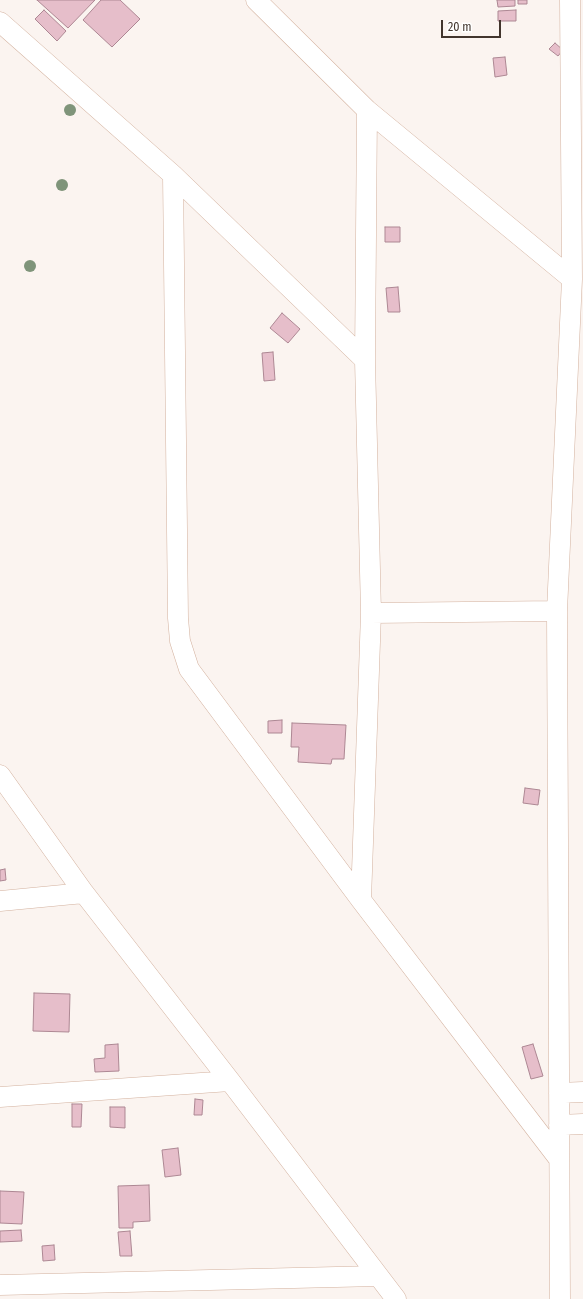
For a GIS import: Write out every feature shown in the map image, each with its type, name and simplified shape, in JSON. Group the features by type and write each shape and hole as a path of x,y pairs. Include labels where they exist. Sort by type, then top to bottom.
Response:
{"street":[{"path":"256,0 367,110 578,273"},
{"path":"560,1299 557,611 578,273 570,0"},
{"path":"0,22 173,175 365,360"},
{"path":"360,900 371,613 365,360 367,110"},
{"path":"173,175 177,611 180,641 189,670 360,900 560,1159"},
{"path":"371,613 557,611"},
{"path":"0,775 84,893 230,1081 396,1299"},
{"path":"0,901 84,893"},
{"path":"0,1097 230,1081"},
{"path":"559,1093 583,1092"},
{"path":"559,1125 583,1124"},
{"path":"0,1285 378,1276"}],"building":[{"path":"37,0 95,0 68,28"},
{"path":"101,0 120,0 140,19 112,47 83,20"},
{"path":"497,0 515,0 515,6 498,7"},
{"path":"518,0 527,0 527,4 518,4"},
{"path":"44,10 66,31 57,41 35,19"},
{"path":"516,10 516,21 498,21 498,11"},
{"path":"555,43 563,50 558,56 549,49"},
{"path":"505,57 507,75 495,77 493,58"},
{"path":"385,227 400,227 400,242 385,242"},
{"path":"398,287 400,312 388,312 386,288"},
{"path":"282,313 300,329 288,343 270,328"},
{"path":"273,352 275,380 264,381 262,353"},
{"path":"282,720 282,733 268,733 268,721"},
{"path":"292,723 346,725 344,759 332,759 331,764 298,762 299,747 291,747"},
{"path":"525,788 540,790 538,805 523,803"},
{"path":"5,869 6,880 0,881 0,870"},
{"path":"34,993 70,994 69,1032 33,1031"},
{"path":"118,1044 119,1071 95,1072 94,1059 105,1058 105,1045"},
{"path":"533,1044 543,1076 531,1079 522,1047"},
{"path":"195,1099 203,1100 202,1115 194,1115"},
{"path":"72,1104 82,1104 81,1127 72,1127"},
{"path":"110,1107 125,1107 125,1128 110,1127"},
{"path":"178,1148 181,1175 165,1177 162,1150"},
{"path":"149,1185 150,1221 133,1222 133,1228 119,1228 118,1186"},
{"path":"0,1191 24,1192 22,1224 0,1223"},
{"path":"21,1230 22,1241 0,1242 0,1231"},
{"path":"130,1231 132,1256 120,1256 118,1232"},
{"path":"54,1245 55,1260 43,1261 42,1246"}]}
